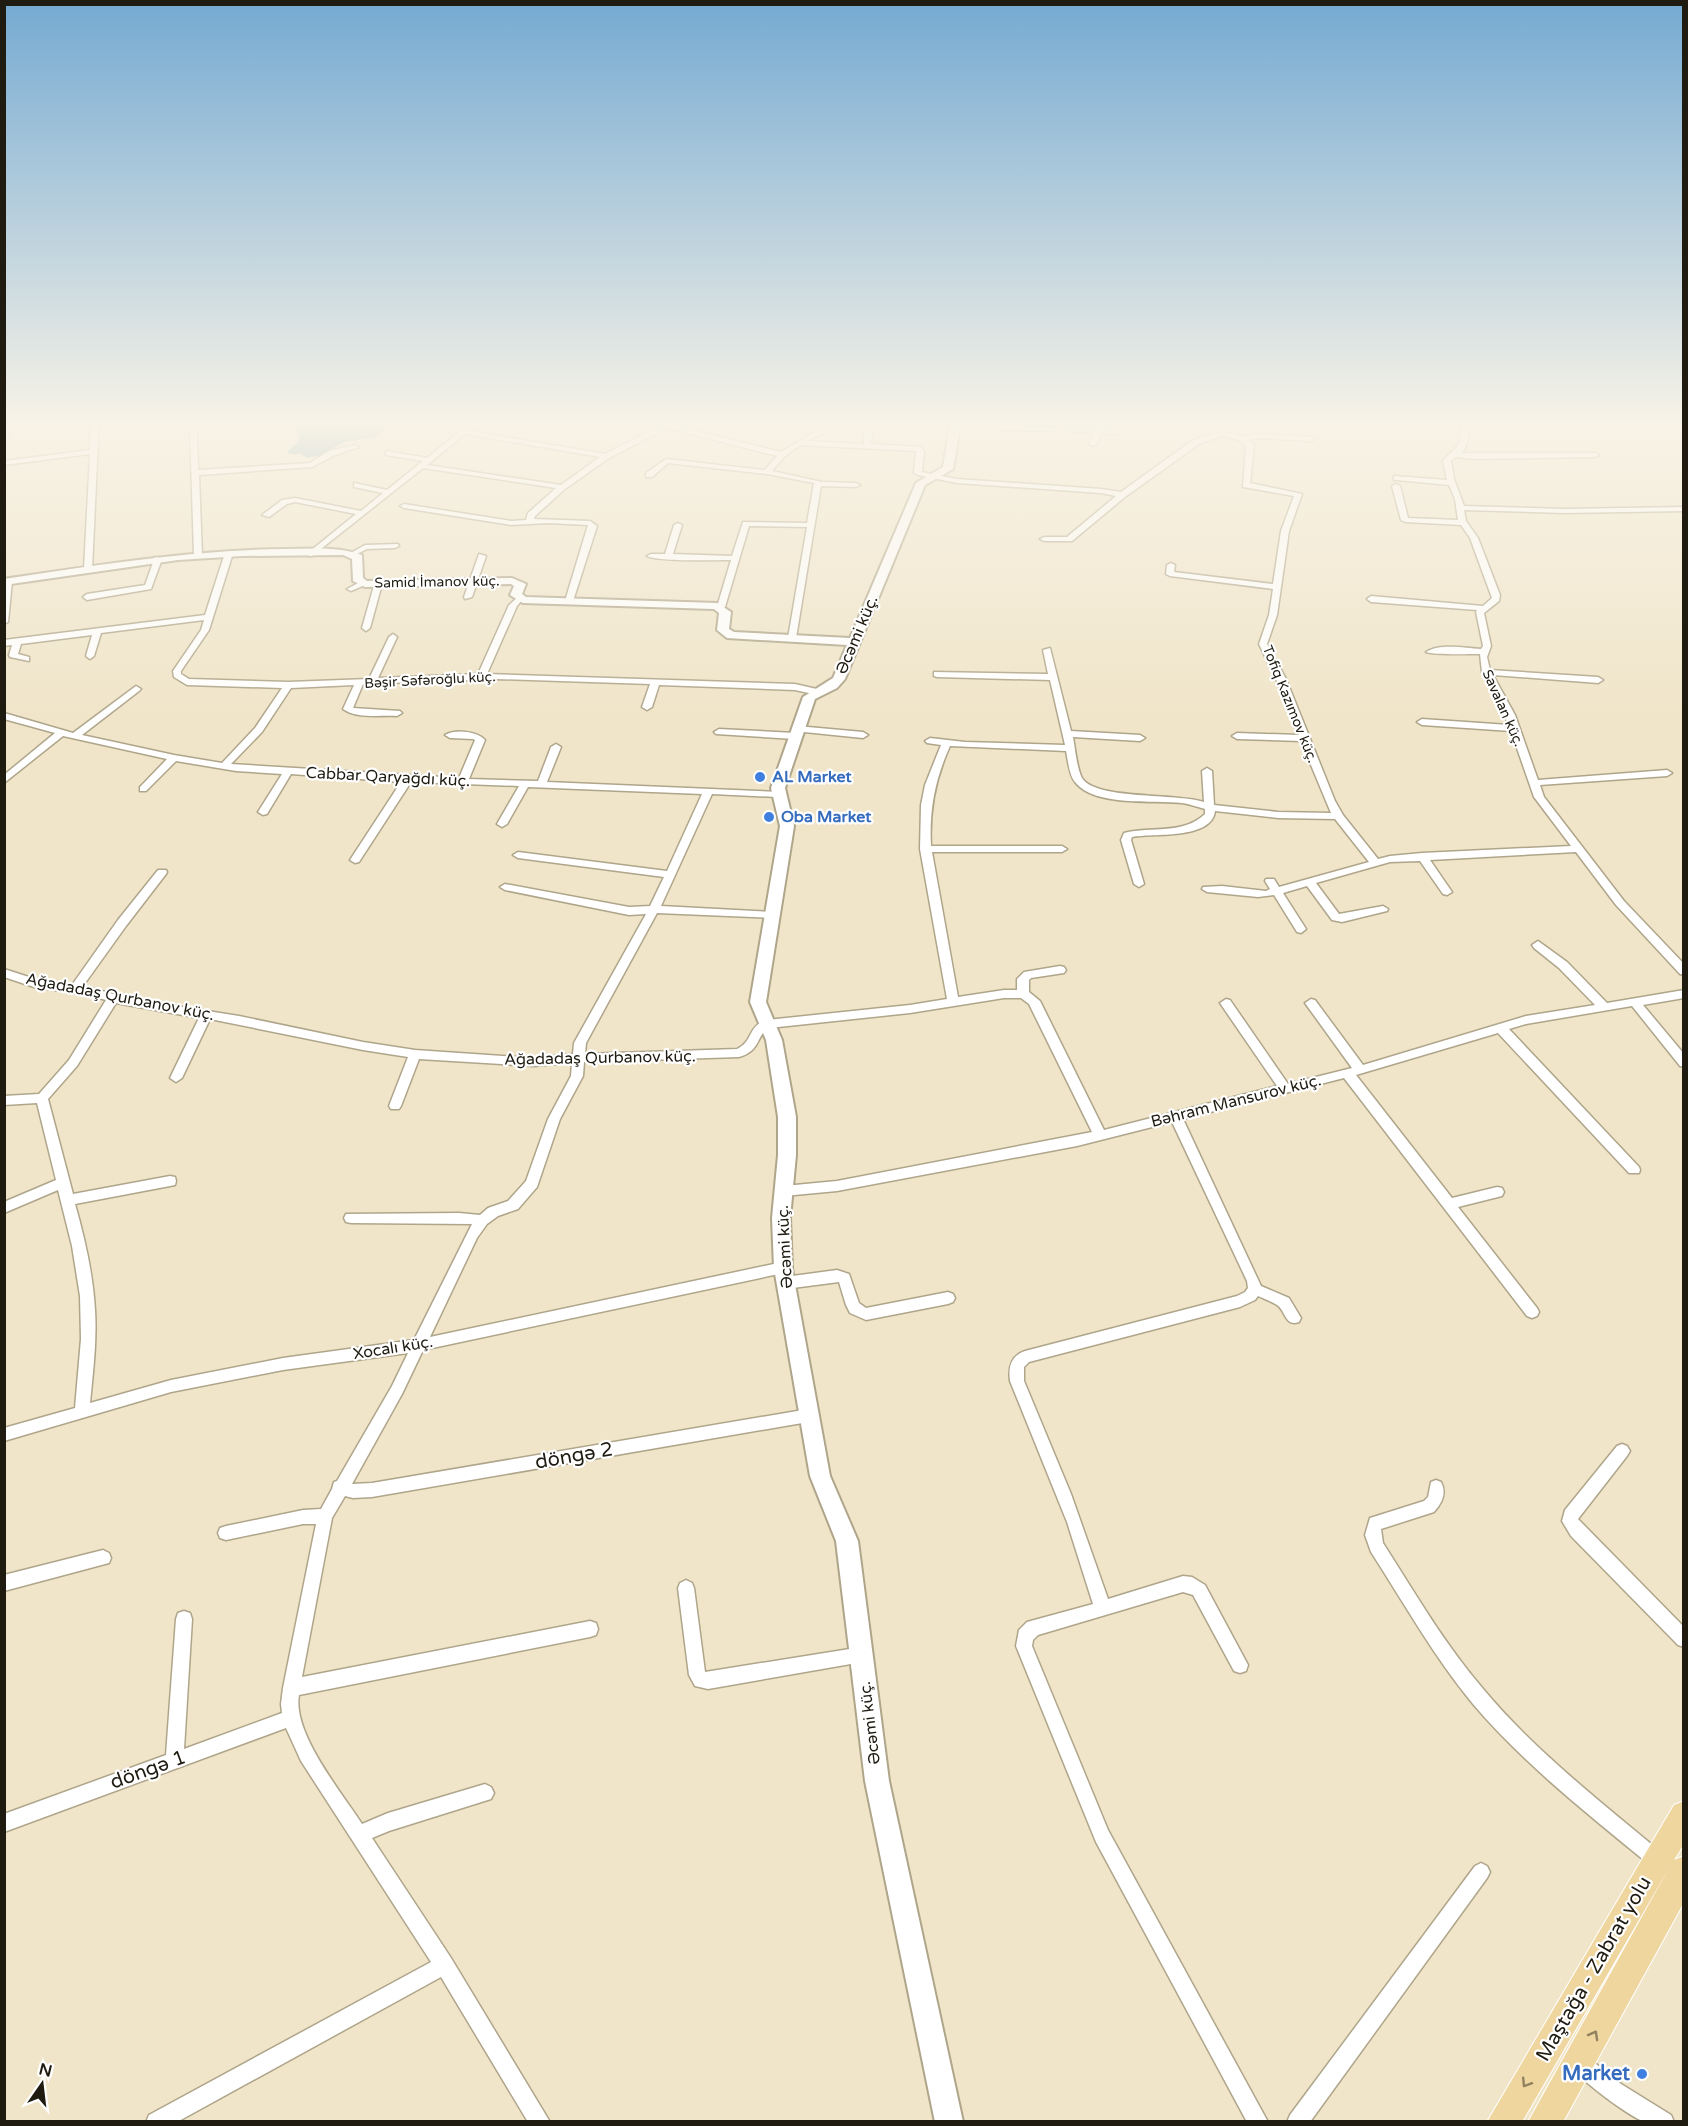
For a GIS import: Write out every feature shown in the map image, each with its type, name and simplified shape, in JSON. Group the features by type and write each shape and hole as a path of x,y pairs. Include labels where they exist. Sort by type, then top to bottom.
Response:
{"main road":[{"name":"Maştağa - Zabrat yolu","path":"1503,2121 1670,1866 1683,1815"},
{"path":"1544,2121 1579,2063 1670,1866"}],"street":[{"path":"88,569 90,520"},
{"path":"198,520 200,548 198,555"},
{"path":"312,554 353,520"},
{"path":"488,520 504,523 549,521 592,524 568,602"},
{"path":"792,638 813,520"},
{"name":"Əcəmi küç.","path":"905,520 837,681 807,700 777,794 786,809 787,826 758,1002 776,1048 787,1117 781,1218 784,1275 824,1488 839,1517 847,1541 877,1782 949,2121"},
{"path":"1044,539 1069,539 1092,520"},
{"name":"Tofiq Kazımov küç.","path":"1289,520 1285,531 1273,615 1263,644 1281,679 1303,738 1338,816 1375,862"},
{"path":"1371,599 1482,608 1492,604 1496,599 1474,538 1464,523 1409,520"},
{"path":"812,525 746,524 721,607 725,612 723,630 725,633 740,636 855,642"},
{"path":"668,556 678,525"},
{"path":"4,622 6,581 198,555 353,554 365,547 395,546"},
{"name":"Bəşir Səfəroğlu küç.","path":"229,554 210,617 200,640 177,671 177,675 182,680 196,684 288,685 481,677 795,687 818,692"},
{"name":"Samid İmanov küç.","path":"353,554 358,557 357,579 362,583 519,583 516,595 519,599 721,607"},
{"path":"468,597 482,555"},
{"path":"651,556 735,558"},
{"path":"87,597 148,587 158,559"},
{"path":"1171,565 1169,572 1178,576 1278,586"},
{"path":"351,589 362,583"},
{"path":"366,628 378,584"},
{"path":"481,677 513,605 519,599"},
{"name":"Savalan küç.","path":"1482,608 1479,615 1487,646 1483,657 1486,672 1514,728 1533,783 1547,809 1620,903 1683,970"},
{"path":"4,643 210,617"},
{"path":"90,656 97,631"},
{"path":"372,682 393,637"},
{"path":"17,641 13,655 26,659"},
{"path":"1047,650 1069,748 1078,780 1084,787 1107,795 1186,800 1210,807 1286,817 1338,816"},
{"path":"1430,652 1456,650 1485,652"},
{"path":"1486,672 1598,680"},
{"path":"937,674 1054,677"},
{"path":"359,683 348,709 357,712 397,713"},
{"path":"647,707 655,683"},
{"path":"224,766 259,730 288,685"},
{"path":"75,736 136,688"},
{"name":"Cabbar Qaryağdı küç.","path":"4,716 75,736 174,758 224,766 408,779 777,794"},
{"path":"1422,722 1514,728"},
{"path":"4,780 62,732"},
{"path":"719,732 863,735"},
{"path":"1066,734 1140,738"},
{"path":"450,735 476,736 480,740 463,781"},
{"path":"1237,736 1303,738"},
{"path":"930,741 946,744 1069,748"},
{"path":"946,744 929,787 924,834 953,1003"},
{"path":"541,785 556,747"},
{"path":"143,789 174,758"},
{"path":"1139,884 1126,840 1128,835 1182,831 1204,823 1210,815 1207,771"},
{"path":"263,812 288,772"},
{"path":"1533,783 1668,773"},
{"path":"355,860 408,779"},
{"path":"502,824 525,784"},
{"path":"540,2121 444,1965 307,1755 291,1718 289,1704 291,1688 325,1516 339,1487 397,1390 472,1235 482,1220 494,1212 513,1205 532,1183 554,1119 574,1085 580,1043 671,875 708,792"},
{"path":"925,849 1062,849"},
{"path":"1207,889 1226,888 1255,894 1278,892 1375,862 1422,856 1578,849"},
{"path":"518,855 671,875"},
{"path":"1422,856 1447,892"},
{"path":"76,988 162,872"},
{"path":"1270,881 1301,929"},
{"path":"1310,883 1336,916 1342,918 1383,909"},
{"path":"504,887 629,911 652,909 771,916"},
{"path":"1538,945 1563,965 1604,1007"},
{"path":"1023,994 1023,979 1028,975 1059,970"},
{"name":"Ağadadaş Qurbanov küç.","path":"4,973 34,983 76,988 112,999 363,1046 415,1054 533,1062 579,1058 739,1053 750,1049 760,1026 767,1024"},
{"path":"767,1024 953,1003 1004,994 1023,994 1034,1001 1101,1135"},
{"name":"Bəhram Mansurov küç.","path":"784,1191 837,1186 1101,1135 1354,1072 1551,1014 1683,994"},
{"path":"82,1411 89,1322 88,1303 78,1236 42,1098 73,1063 112,999"},
{"path":"1635,1002 1683,1063"},
{"path":"1226,1003 1286,1088"},
{"path":"1311,1003 1354,1072 1532,1312"},
{"path":"176,1077 206,1015"},
{"path":"1501,1028 1634,1170"},
{"path":"395,1106 415,1054"},
{"path":"4,1101 42,1098"},
{"path":"1103,1609 1091,1565 1069,1503 1017,1381 1015,1370 1018,1361 1025,1357 1240,1301 1250,1296 1255,1289 1254,1281 1175,1116"},
{"path":"69,1200 170,1181"},
{"path":"4,1208 63,1182"},
{"path":"1450,1204 1497,1192"},
{"path":"351,1218 482,1220"},
{"name":"Xocalı küç.","path":"4,1436 171,1386 222,1375 419,1346 784,1275 844,1278 853,1309 859,1313 948,1298"},
{"path":"1255,1289 1284,1302 1294,1318"},
{"name":"döngə 2","path":"339,1487 353,1491 372,1491 809,1416"},
{"path":"1622,1451 1570,1515 1570,1521 1577,1531 1683,1639"},
{"path":"1436,1486 1435,1500 1429,1507 1376,1523 1373,1536 1377,1547 1426,1624 1492,1713 1527,1750 1670,1866"},
{"path":"226,1533 303,1517 325,1516"},
{"path":"4,1583 103,1558"},
{"path":"1240,1665 1198,1590 1192,1585 1183,1584 1033,1628 1025,1636 1024,1646 1102,1836 1258,2121"},
{"path":"686,1588 697,1675 700,1680 708,1681 862,1655"},
{"path":"174,1761 184,1618"},
{"path":"291,1688 590,1629"},
{"name":"döngə 1","path":"4,1823 291,1718"},
{"path":"358,1835 388,1822 485,1793"},
{"path":"1297,2121 1481,1872"},
{"path":"156,2121 444,1965"},
{"path":"1579,2063 1614,2091 1664,2121"}],"place":[{"name":"AL Market","path":"760,777"},
{"name":"Oba Market","path":"769,817"},
{"name":"Market","path":"1642,2074"}]}
